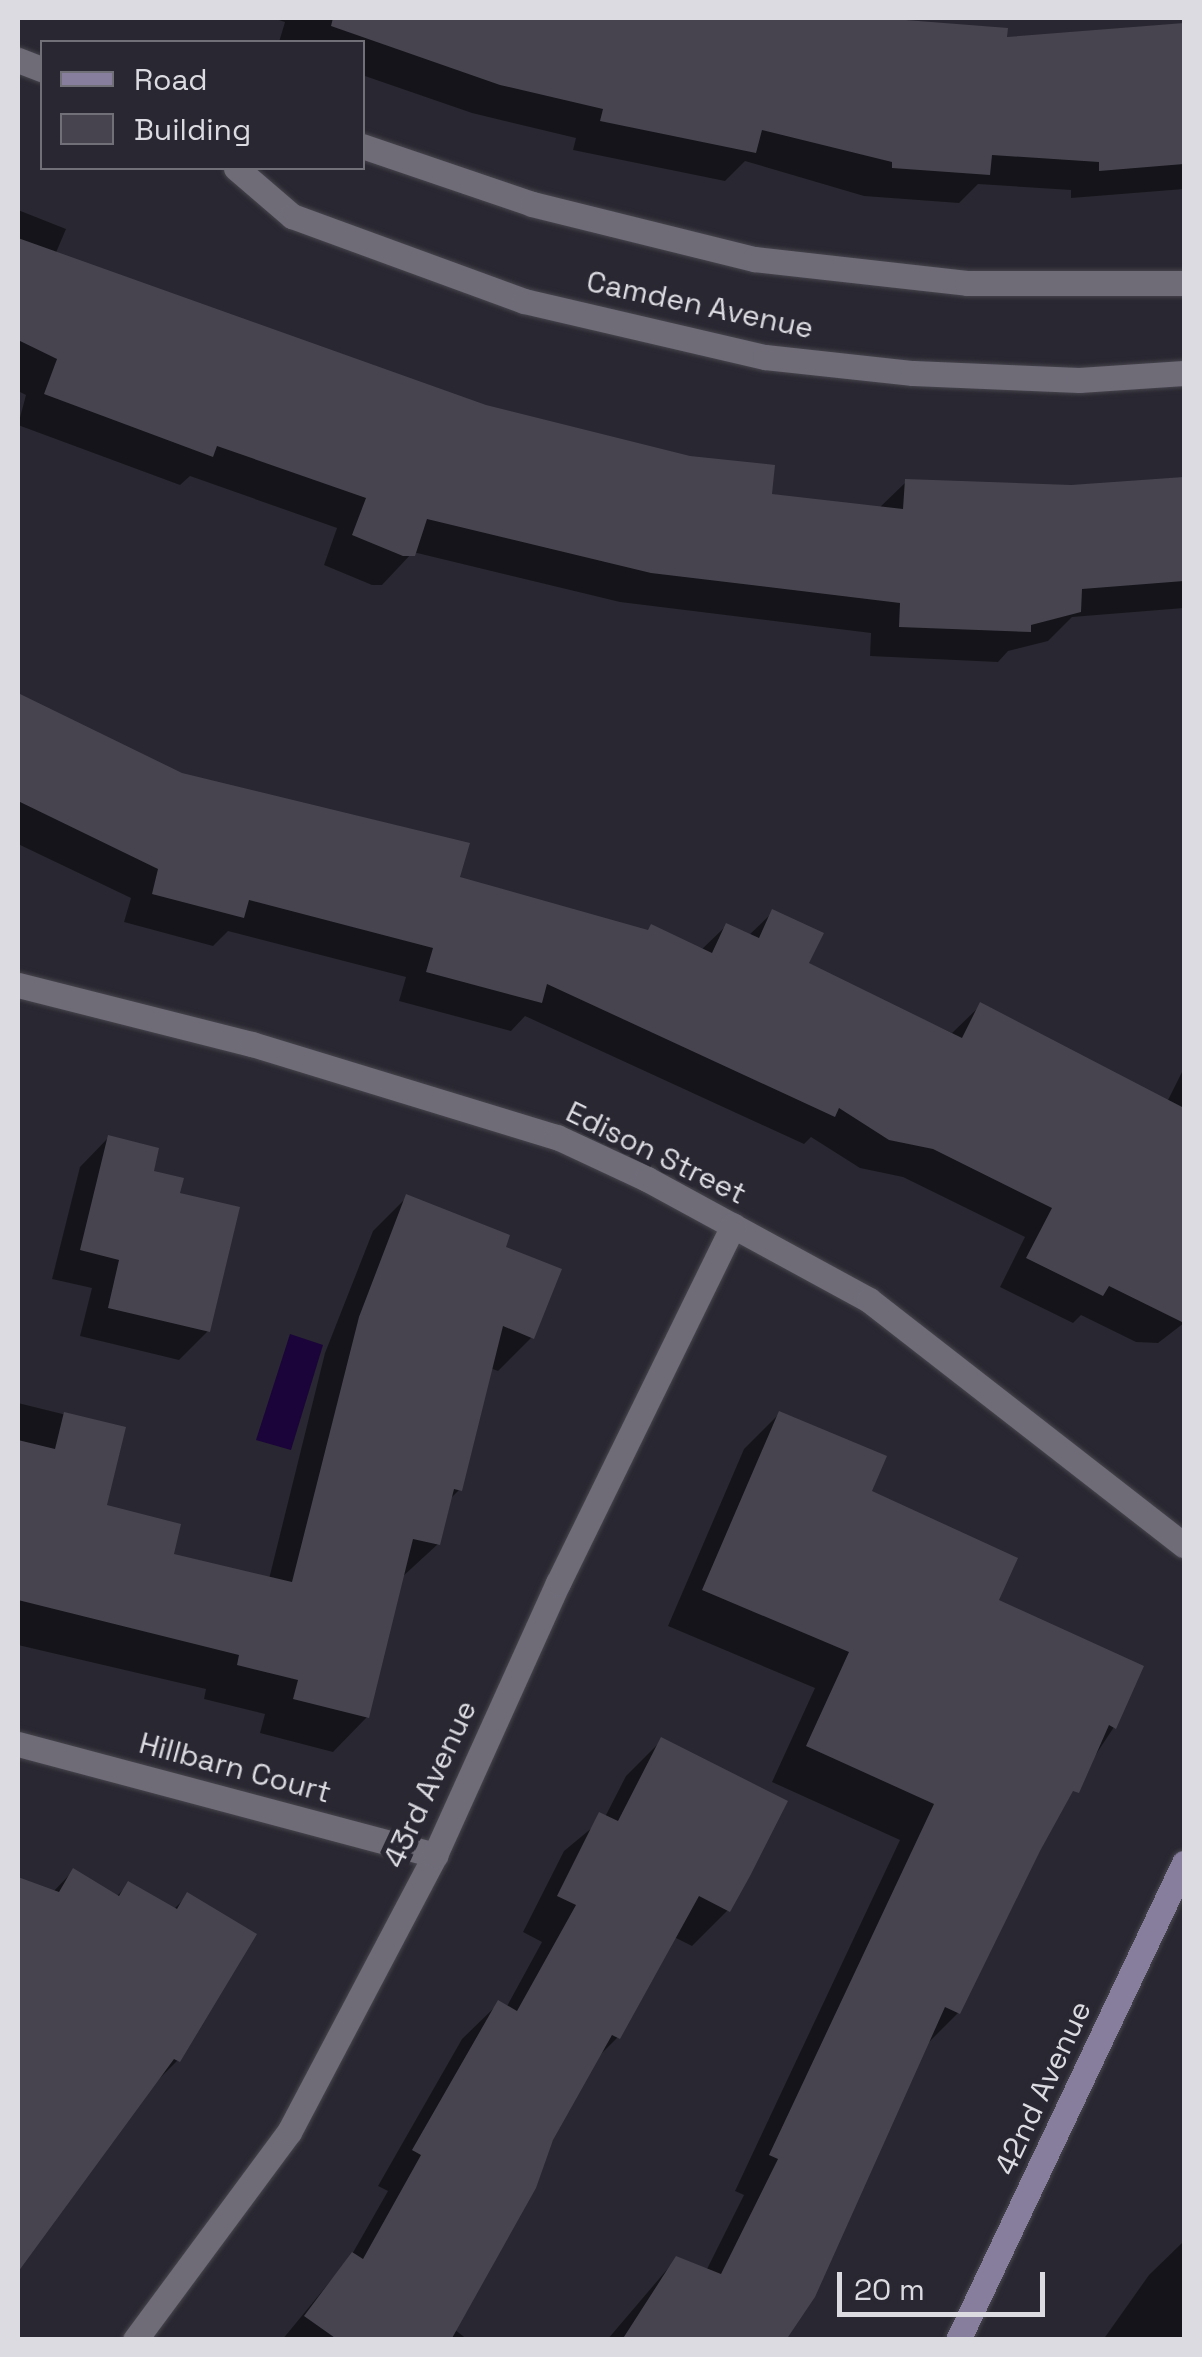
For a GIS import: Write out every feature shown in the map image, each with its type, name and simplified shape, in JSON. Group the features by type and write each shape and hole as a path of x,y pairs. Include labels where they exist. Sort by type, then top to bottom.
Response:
{"street":[{"name":"Camden Avenue","path":"365,147 532,204 754,259 967,283 1184,283"},
{"name":"Camden Avenue","path":"238,170 292,216 524,301 765,357 1006,377 1184,374"},
{"name":"Edison Street","path":"18,985 252,1044 557,1137 869,1300 1184,1545"},
{"name":"43rd Avenue","path":"135,2340 288,2132 435,1855 558,1583 732,1226"},
{"name":"Hillbarn Court","path":"18,1744 435,1855"},
{"name":"42nd Avenue","path":"958,2340 1184,1863"}],"shaded area":[{"path":"290,1334 323,1345 291,1450 256,1440"}],"building":[{"path":"333,18 880,18 1008,28 1007,37 1184,23 1184,164 1099,171 1099,162 992,155 990,175 892,168 892,162 762,130 756,153 600,121 603,109 500,85 331,26"},
{"path":"18,238 486,405 690,456 775,465 772,494 903,509 905,479 1071,485 1184,477 1184,581 1082,589 1081,612 1031,625 1031,632 899,627 900,603 651,573 427,519 415,556 403,556 352,535 366,498 217,446 213,457 44,394 57,359 18,340"},
{"path":"18,693 182,773 470,843 460,877 648,930 651,924 712,953 726,923 759,938 772,909 824,933 809,963 962,1038 980,1002 1184,1108 1184,1323 1109,1286 1103,1296 1026,1258 1052,1208 933,1149 889,1140 839,1108 835,1117 547,984 542,1003 426,972 433,948 249,900 244,918 152,894 158,869 18,801"},
{"path":"108,1135 159,1148 154,1171 184,1178 180,1193 240,1207 210,1332 108,1308 119,1260 80,1250"},
{"path":"406,1194 510,1235 506,1247 562,1269 534,1339 503,1326 462,1491 454,1489 440,1545 413,1539 369,1718 293,1699 298,1680 237,1665 239,1655 18,1600 18,1440 55,1449 64,1412 126,1427 107,1505 181,1524 174,1554 292,1582 359,1317"},
{"path":"779,1411 887,1456 872,1491 1018,1558 999,1600 1144,1666 1116,1729 1109,1725 1079,1793 1073,1791 1040,1851 960,2014 945,2007 815,2297 786,2340 622,2340 676,2256 721,2274 778,2159 769,2155 934,1804 806,1746 849,1652 702,1590"},
{"path":"661,1737 788,1801 750,1876 730,1912 699,1896 620,2039 612,2035 553,2140 536,2188 451,2340 338,2340 304,2316 352,2252 363,2259 421,2155 412,2150 498,2000 517,2011 576,1905 557,1896 599,1812 618,1821"},
{"path":"73,1868 119,1896 128,1881 177,1909 187,1892 257,1934 180,2062 174,2059 18,2272 18,1877 59,1892"}]}
